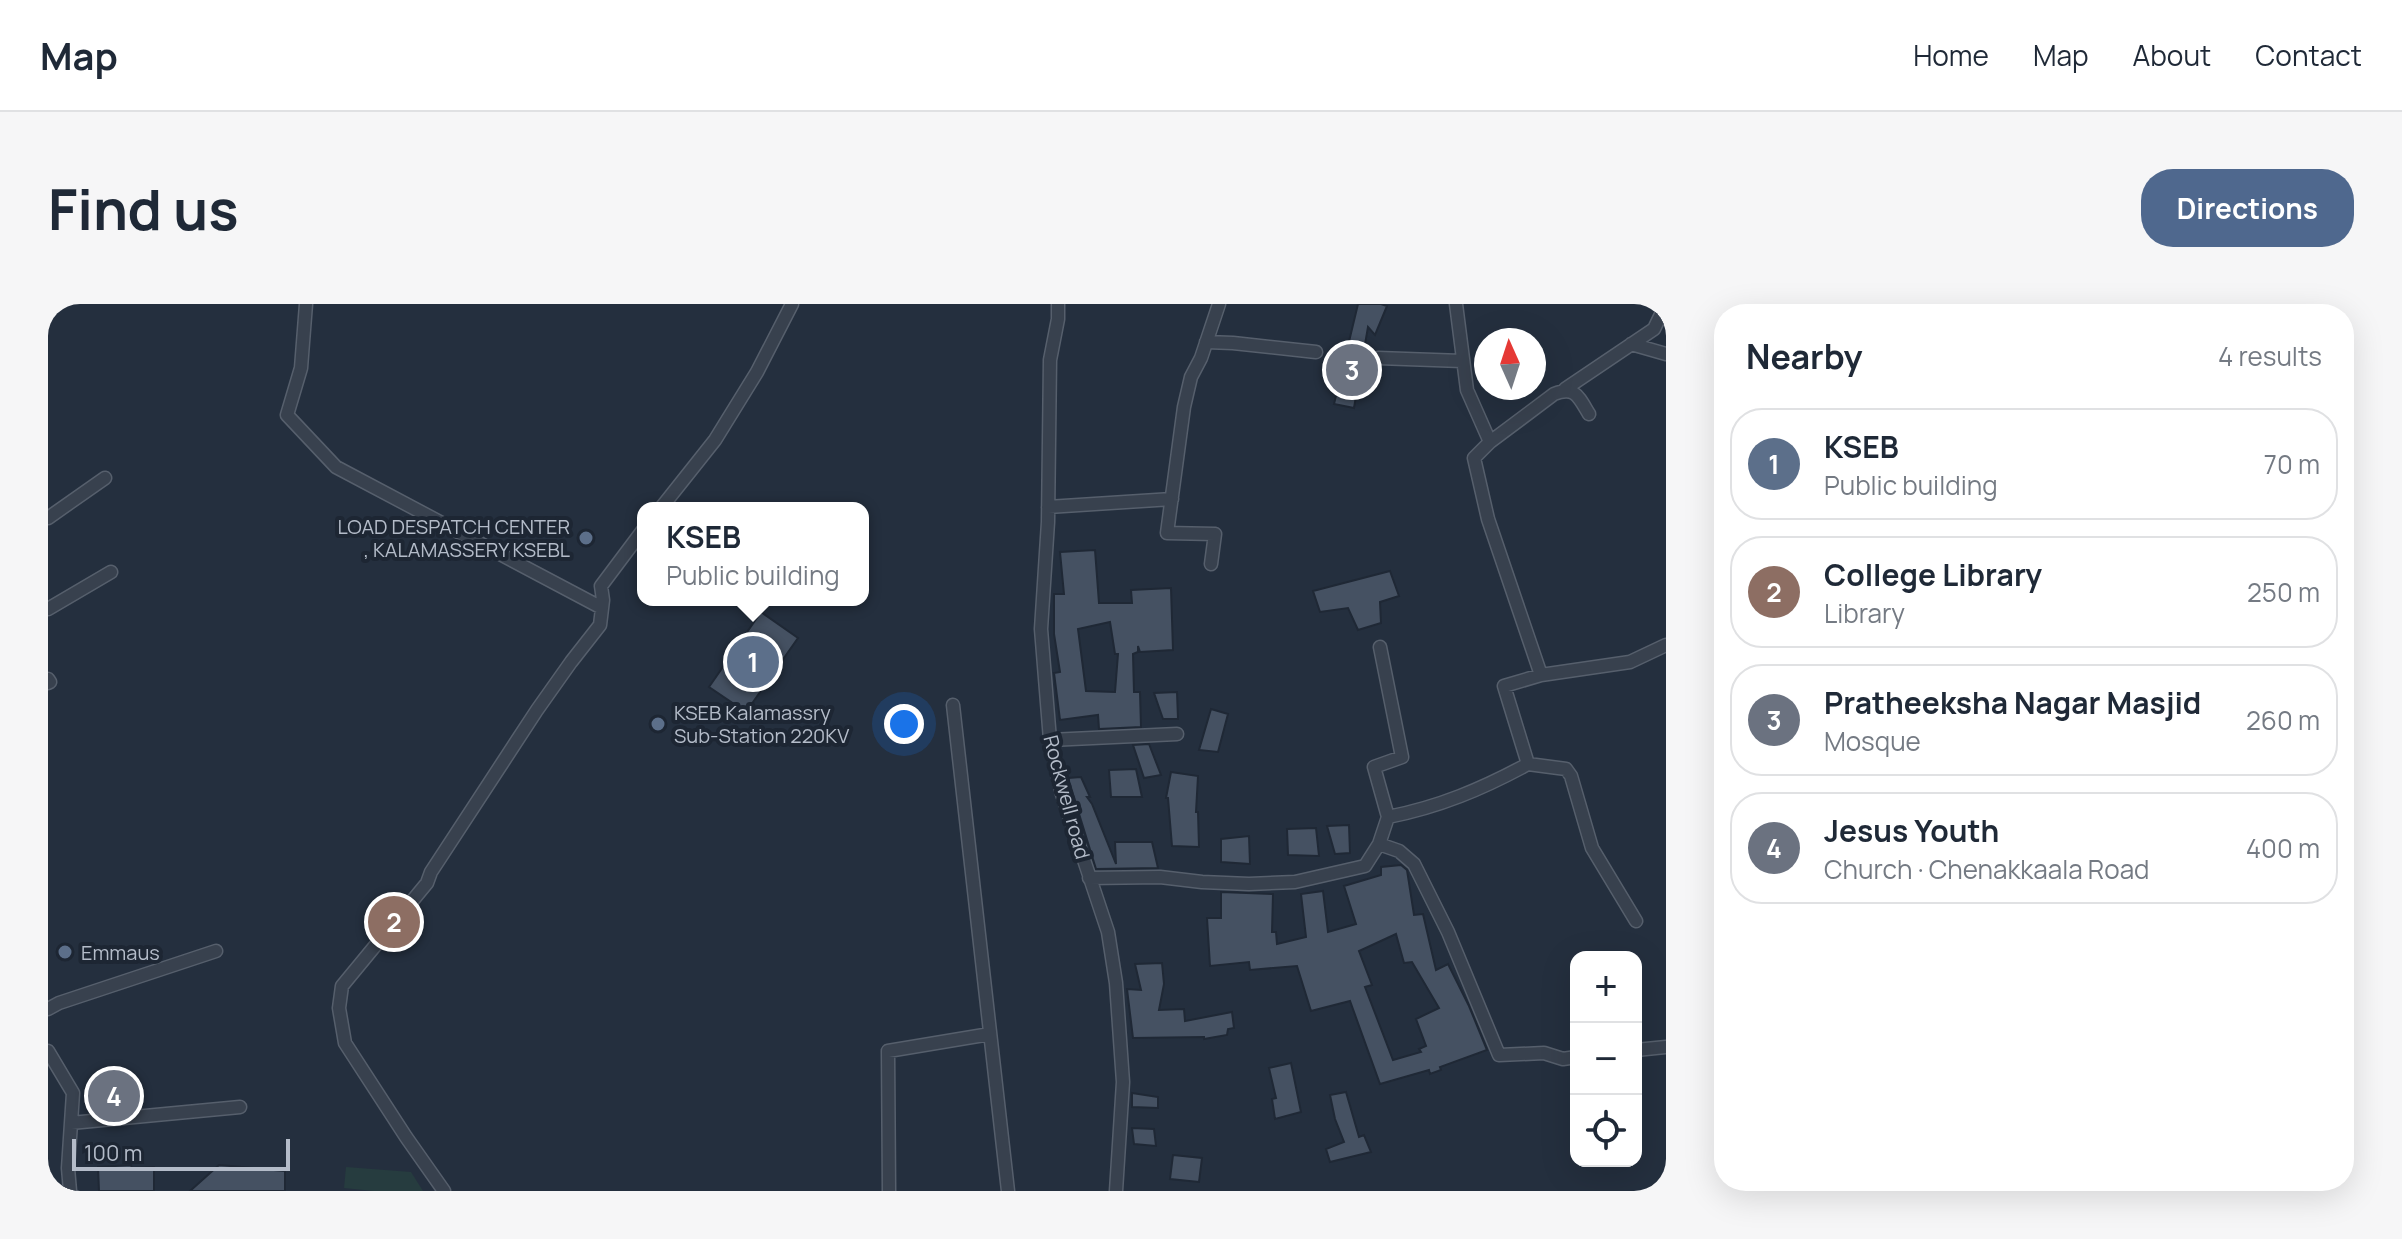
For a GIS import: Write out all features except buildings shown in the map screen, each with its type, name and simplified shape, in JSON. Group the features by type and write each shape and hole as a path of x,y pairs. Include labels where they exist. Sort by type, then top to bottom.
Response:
{"street":[{"path":"306,304 301,368 287,415 336,467 602,608"},
{"path":"666,502 715,440 757,372 792,304"},
{"name":"Rockwell road","path":"1058,304 1050,360 1048,507 1041,629 1050,740 1062,794 1108,932 1116,983 1123,1082 1116,1191"},
{"path":"1211,564 1215,534 1167,533 1184,407 1191,377 1219,304"},
{"path":"1456,304 1467,390 1490,442"},
{"path":"1666,304 1654,329 1653,343 1666,352"},
{"path":"1541,675 1479,485 1474,458 1490,442 1554,394 1654,329"},
{"path":"1206,342 1316,352"},
{"path":"1631,344 1666,352"},
{"path":"1378,358 1462,361"},
{"path":"1565,389 1574,392 1589,414"},
{"path":"48,518 105,478"},
{"path":"1048,507 1172,499"},
{"path":"444,1191 345,1043 339,1008 342,986 427,883 431,872 537,710 600,625 601,586 637,538"},
{"path":"48,609 111,572"},
{"path":"1528,764 1504,686 1541,675 1630,662 1666,645"},
{"path":"1089,878 1160,877 1233,884 1295,882 1365,866 1379,844 1388,817 1374,767 1402,757 1380,647"},
{"path":"953,705 1008,1191"},
{"path":"1050,740 1177,734"},
{"path":"1388,817 1459,799 1528,764 1566,769 1571,776 1592,848 1636,921"},
{"path":"1379,844 1399,851 1414,864 1448,932 1499,1055 1544,1053 1570,1058"},
{"path":"48,1009 216,951"},
{"path":"889,1191 888,1051 990,1034"},
{"path":"1642,1049 1666,1047"},
{"path":"48,1051 73,1093 68,1168 70,1191"},
{"path":"71,1123 240,1107"}],"green space":[{"path":"346,1167 411,1172 423,1191 344,1188"}],"place":[{"name":"Pratheeksha Nagar Masjid","path":"1352,370"},
{"name":"LOAD DESPATCH CENTER , KALAMASSERY KSEBL","path":"586,538"},
{"name":"KSEB","path":"753,662"},
{"name":"KSEB Kalamassry Sub-Station 220KV","path":"658,724"},
{"name":"College Library","path":"394,922"},
{"name":"Emmaus","path":"65,952"},
{"name":"Jesus Youth","path":"114,1096"}]}
